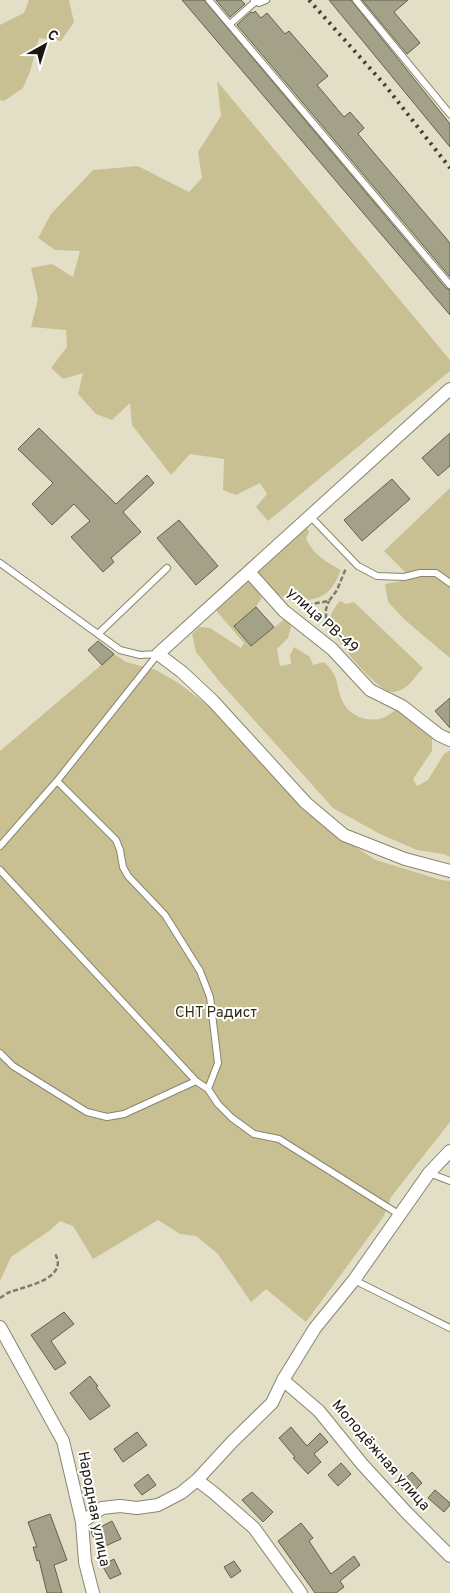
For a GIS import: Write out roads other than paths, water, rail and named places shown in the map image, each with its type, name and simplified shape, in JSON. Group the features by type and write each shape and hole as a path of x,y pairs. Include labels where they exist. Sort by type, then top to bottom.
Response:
{"street":[{"path":"450,389 158,654 182,672 213,701 306,803 344,835 406,859 450,871"},
{"name":"улица РВ-49","path":"249,572 284,611 332,649 370,690 402,706 439,736 450,740"},
{"path":"82,1522 102,1508 120,1506 137,1508 158,1505 181,1493 198,1480 232,1442 272,1404 315,1328 354,1280 429,1173 450,1151"},
{"name":"Народная улица","path":"0,1327 63,1441 82,1522 86,1562 93,1593"},
{"name":"Молодёжная улица","path":"284,1380 319,1411 362,1464 450,1556"},
{"path":"198,1480 254,1528 301,1593"}],"lane":[{"path":"209,0 450,285"},
{"path":"230,24 255,1 259,3 266,0"},
{"path":"356,0 450,114"},
{"path":"310,516 351,560 377,576 404,577 420,572 436,573 450,583"},
{"path":"0,563 120,650 140,655 158,654"},
{"path":"98,634 167,568"},
{"path":"0,846 57,781 158,654"},
{"path":"57,781 116,840 123,867 128,876 164,915 179,935 200,971 210,997 218,1063 208,1089"},
{"path":"0,870 196,1081 208,1089 225,1111 254,1134 279,1139 400,1215"},
{"path":"0,1053 13,1066 87,1112 107,1117 124,1114 196,1081"},
{"path":"429,1173 450,1181"},
{"path":"354,1280 450,1328"}],"railway":[{"path":"309,0 384,84 450,168"}],"park label":[{"name":"СНТ Радист","path":"216,1013"}]}
